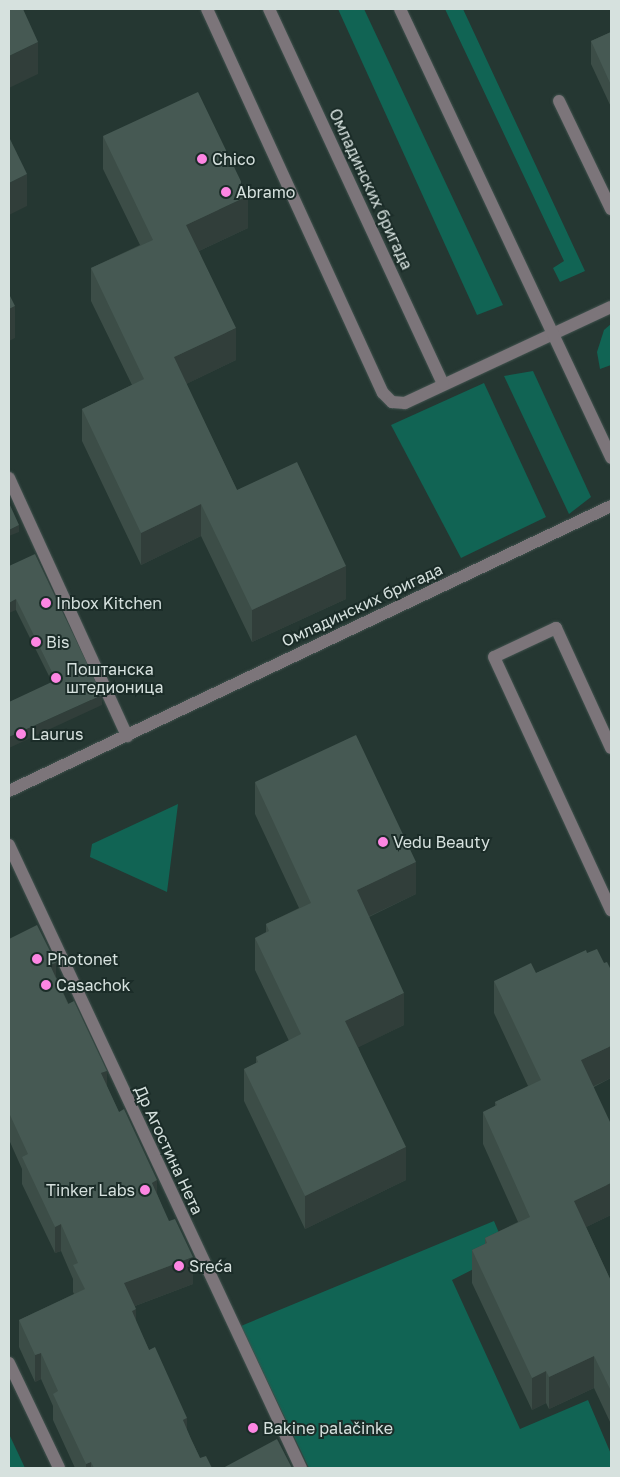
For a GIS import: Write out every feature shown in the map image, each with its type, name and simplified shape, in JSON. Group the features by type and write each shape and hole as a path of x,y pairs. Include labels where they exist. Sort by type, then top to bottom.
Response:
{"street":[{"path":"207,9 383,393 399,404 611,307"},
{"name":"Омладинских бригада","path":"269,9 443,384"},
{"path":"400,9 611,458"},
{"path":"559,101 611,209"},
{"path":"9,478 127,736"},
{"name":"Омладинских бригада","path":"9,791 611,506"},
{"path":"611,748 556,628 494,657 611,910"},
{"name":"Др Агостина Нета","path":"9,845 301,1468"},
{"path":"9,1364 60,1468"}],"green space":[{"path":"338,9 364,9 503,305 477,315"},
{"path":"445,9 463,9 585,271 560,282 553,268 564,261"},
{"path":"611,324 611,365 600,369 597,352 604,330"},
{"path":"533,371 591,497 569,514 504,376"},
{"path":"484,383 546,517 461,558 391,425"},
{"path":"178,804 167,892 90,857 92,844"},
{"path":"494,1221 507,1252 452,1280 520,1429 588,1400 611,1454 611,1468 309,1468 241,1326"},
{"path":"9,1434 25,1468 9,1468"}],"building":[{"path":"9,9 23,9 38,42 9,56"},
{"path":"611,32 611,85 591,41"},
{"path":"198,92 248,196 186,225 236,328 174,357 237,490 297,462 346,566 252,610 201,504 141,533 82,409 144,379 91,268 153,240 103,136"},
{"path":"9,137 27,174 9,183"},
{"path":"9,294 15,306 9,309"},
{"path":"9,503 19,525 9,530"},
{"path":"35,554 102,695 9,737 9,702 56,680 16,599 9,603 9,566"},
{"path":"356,735 416,862 357,890 404,993 345,1021 406,1147 305,1196 244,1069 258,1062 256,1057 301,1034 255,938 269,931 266,924 311,903 255,782"},
{"path":"37,925 56,963 50,965 68,1004 74,1001 107,1071 101,1073 119,1112 124,1109 157,1180 152,1183 169,1221 175,1219 193,1257 124,1283 136,1309 132,1311 149,1350 155,1347 187,1418 183,1420 200,1458 206,1456 212,1468 94,1468 91,1462 86,1464 53,1394 58,1391 41,1353 35,1355 19,1320 85,1289 73,1265 78,1263 61,1224 55,1227 22,1157 28,1154 9,1116 9,939"},
{"path":"597,949 604,963 607,962 611,970 611,1046 581,1060 611,1124 611,1183 574,1201 611,1281 611,1391 594,1356 549,1377 546,1371 532,1378 472,1250 487,1243 485,1238 530,1217 483,1112 497,1105 495,1102 541,1080 494,981 531,963 536,973 586,950 587,953"},
{"path":"277,1439 292,1468 223,1468"}],"place":[{"name":"Chico","path":"202,159"},
{"name":"Abramo","path":"226,192"},
{"name":"Inbox Kitchen","path":"46,603"},
{"name":"Bis","path":"36,642"},
{"name":"Поштанска штедионица","path":"56,678"},
{"name":"Laurus","path":"21,734"},
{"name":"Vedu Beauty","path":"383,842"},
{"name":"Photonet","path":"37,959"},
{"name":"Casachok","path":"46,985"},
{"name":"Tinker Labs","path":"145,1190"},
{"name":"Sreća","path":"179,1266"},
{"name":"Bakine palačinke","path":"253,1428"}]}
